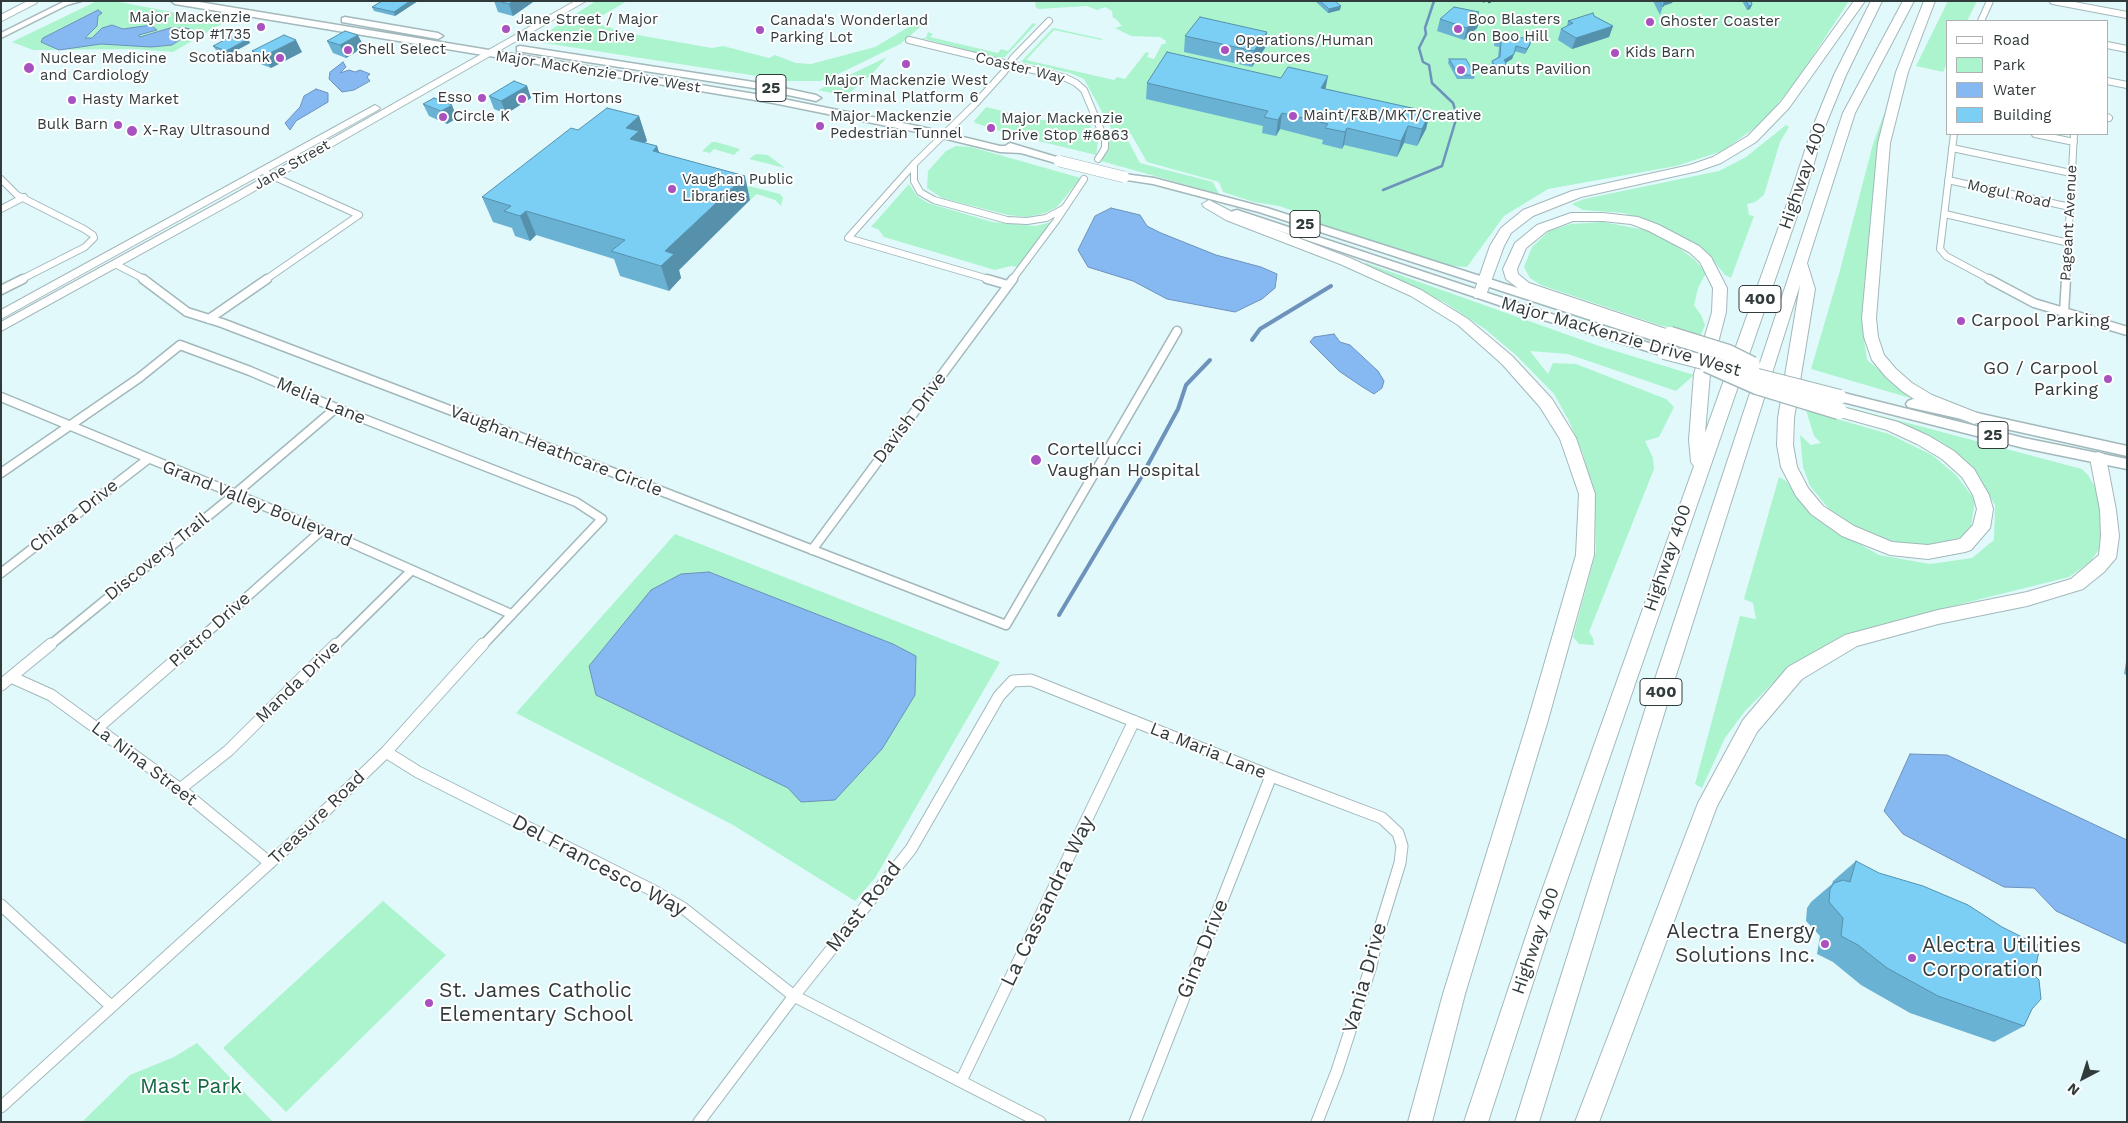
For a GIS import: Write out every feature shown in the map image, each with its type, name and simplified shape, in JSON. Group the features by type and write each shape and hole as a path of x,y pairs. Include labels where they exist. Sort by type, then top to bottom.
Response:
{"highway":[{"path":"1482,288 1497,246 1506,231 1528,213 1577,194 1693,168 1717,160 1752,139 1785,105 1860,1"},
{"name":"Highway 400","path":"1476,1122 1541,924 1700,467 1799,190 1818,129 1840,75 1877,1"},
{"name":"Highway 400","path":"1527,1122 1662,688 1849,113 1909,1"},
{"path":"1930,1 1902,72 1884,143 1869,318 1871,337 1877,356 1891,374 1907,387 1926,398 1974,418"},
{"path":"1209,204 1231,217 1345,261 1416,293 1463,322 1507,360 1546,404 1568,438 1587,494 1585,555 1538,720 1454,994 1420,1122"},
{"path":"1700,467 1697,440 1702,374 1720,312 1720,288 1706,260 1694,249 1654,228 1633,220 1603,217 1571,218 1557,222 1542,228 1520,246 1510,269 1511,276 1524,286 1670,335 1728,353 1752,364"},
{"path":"1707,358 1756,386 1840,398 1892,426 1923,440 1948,455 1968,473 1981,495 1985,509 1981,528 1964,545 1928,552 1890,548 1848,531 1817,510 1802,492 1789,467 1785,445 1786,418 1808,289 1801,264"},
{"path":"1587,1122 1708,803 1750,726 1794,673 1852,640 1938,617 2027,599 2077,584 2107,558 2110,536 2108,510 2098,458"}],"main road":[{"name":"Major MacKenzie Drive West","path":"175,1 476,52 503,46 760,86 952,128 999,141 1020,150 1124,177 1152,188 1707,358"},
{"name":"Major MacKenzie Drive West","path":"222,1 766,99 942,135 1000,150 1020,150"},
{"name":"Jane Street","path":"1,327 488,49 567,1"},
{"path":"503,46 582,1"},
{"name":"Jane Street","path":"1,315 476,52"},
{"name":"Major MacKenzie Drive West","path":"1124,177 1154,181 1254,208 1482,288 1541,316 1664,352 1752,364 1840,398 2024,443 2127,464"},
{"name":"Major MacKenzie Drive West","path":"1840,398 1974,418 2127,451"}],"street":[{"path":"1,18 34,1"},
{"path":"1,36 66,2 78,1"},
{"path":"1980,20 1990,1"},
{"path":"2053,1 2127,15"},
{"path":"2094,1 2095,9"},
{"path":"1008,285 848,238 914,164 942,135 952,128 1009,65 1013,58 1049,21"},
{"name":"Coaster Way","path":"910,40 1066,78 1084,90 1105,140 1105,148 1098,159"},
{"path":"2108,45 2127,48"},
{"path":"2108,81 2127,85"},
{"path":"1954,135 1940,244 1940,249 1946,256 2034,303 2127,331"},
{"path":"2045,135 2074,138"},
{"name":"Pageant Avenue","path":"2064,313 2074,138"},
{"path":"1952,148 2072,173"},
{"path":"914,164 914,181 920,192 934,200 1007,220 1027,221 1046,218 1063,209 1084,179"},
{"path":"210,319 359,215 269,175"},
{"path":"1,179 17,195 84,228 94,238 86,247 1,290"},
{"name":"Mogul Road","path":"1948,180 2070,207"},
{"path":"1,209 24,197"},
{"name":"Davish Drive","path":"812,550 1063,209"},
{"path":"1944,214 2069,243"},
{"name":"Vaughan Heathcare Circle","path":"114,264 149,282 188,312 625,477 1006,625 1177,331"},
{"name":"Melia Lane","path":"69,427 139,378 180,345 250,371 336,408 590,509"},
{"name":"Grand Valley Boulevard","path":"1,397 69,427 322,530 511,614"},
{"name":"Discovery Trail","path":"1,685 235,494 336,408"},
{"path":"1,473 69,427"},
{"name":"Chiara Drive","path":"1,573 148,459"},
{"name":"Treasure Road","path":"1,1107 270,863 386,752 511,614 602,519 590,509"},
{"name":"Pietro Drive","path":"96,728 144,689 322,530"},
{"name":"Manda Drive","path":"180,790 228,751 412,570"},
{"name":"La Nina Street","path":"11,677 51,695 180,790 270,863"},
{"name":"La Maria Lane","path":"1013,681 1031,680 1271,776 1382,818 1398,833"},
{"name":"Mast Road","path":"699,1122 794,996 911,849 999,696 1013,681"},
{"name":"La Cassandra Way","path":"961,1081 1134,721"},
{"name":"Del Francesco Way","path":"386,752 418,772 654,891 683,908 794,996 1040,1122"},
{"name":"Gina Drive","path":"1135,1122 1271,776"},
{"name":"Vania Drive","path":"1317,1122 1348,1036 1400,863 1402,846 1398,833"},
{"path":"1,905 111,1006"}],"green space":[{"path":"97,1 114,1 225,22 173,52 134,49 33,50 12,42"},
{"path":"596,1 627,1 600,17 599,22 583,23 566,20"},
{"path":"1037,1 1849,1 1793,86 1760,124 1723,151 1676,166 1548,189 1504,216 1467,267 1450,266 1430,261 1314,222 1309,216 1279,206 1254,202 1223,192 1219,182 1147,162 1131,134 1112,130 1084,79 1070,73 1021,62 1053,28 1103,39 1054,30 1026,60 1114,80 1117,77 1125,79 1146,52 1149,53 1147,57 1154,59 1162,44 1165,44 1166,41 1160,37 1131,36 1115,28 1122,26 1113,18 1112,11 1105,7 1097,10 1087,6 1038,9 1035,6 1036,3 1034,4"},
{"path":"1948,1 1977,1 1968,20 1946,20 1946,65 1943,72 1916,66"},
{"path":"562,22 573,25 602,25 626,33 712,48 723,46 769,58 775,55 796,63 811,64 875,47 917,22 925,23 900,44 832,77 820,81 789,81 538,42 537,40"},
{"path":"1033,23 1036,24 1005,57 996,58 921,38 926,38 928,32 933,34 930,37 998,53 1001,49 1008,51"},
{"path":"887,57 873,73 846,96 818,90"},
{"path":"1888,103 1864,285 1864,339 1867,360 1917,400 1811,369 1839,274 1873,144"},
{"path":"986,107 1039,120 1083,119 1088,121 1098,141 1096,155 1006,133 975,123 974,121"},
{"path":"1786,125 1789,127 1780,142 1764,195 1755,202 1747,204 1749,215 1754,216 1731,278 1725,275 1708,254 1668,229 1624,213 1583,210 1572,204 1584,199 1719,171 1746,157"},
{"path":"1107,130 1125,135 1140,163 1213,182 1219,194 1101,161 1109,146"},
{"path":"712,142 740,149 734,155 714,149 710,153 702,151"},
{"path":"956,146 971,147 1081,178 1057,207 1045,213 1027,217 1008,215 942,198 927,188 928,171 946,151"},
{"path":"756,154 768,155 785,168 749,159"},
{"path":"909,184 917,196 928,203 992,222 1036,226 1051,222 1018,267 1011,266 995,270 884,237 878,229 871,227"},
{"path":"749,186 780,194 783,198 781,206 775,200 757,194 750,200 744,191"},
{"path":"1603,222 1645,230 1667,239 1695,260 1706,273 1698,288 1694,305 1705,325 1701,335 1659,325 1541,285 1530,278 1524,267 1532,247 1549,231 1571,224"},
{"path":"1366,263 1599,346 1694,375 1676,391 1568,354 1530,351 1548,374 1553,363 1576,364 1666,399 1674,407 1659,437 1645,441 1653,458 1654,469 1589,632 1593,638 1594,645 1579,644 1573,637 1596,551 1592,489 1583,454 1569,421 1554,394 1517,356 1485,329 1444,302 1364,265"},
{"path":"1851,408 2082,469 2095,487 2104,531 2103,544 2090,562 2069,577 1901,619 1838,640 1792,664 1745,711 1725,738 1702,788 1695,784 1740,616 1756,619 1753,603 1744,599 1779,477 1786,481 1798,496 1840,533 1879,555 1930,564 1972,558 1994,540 1995,505 1980,480 1957,454 1852,411"},
{"path":"1806,410 1889,434 1932,455 1956,475 1975,500 1971,526 1960,538 1925,546 1891,541 1848,524 1829,509 1810,486 1803,467 1800,435 1811,445 1821,443 1814,436"},
{"path":"675,534 1000,662 875,878 855,901 733,825 516,713"},
{"path":"383,901 446,955 286,1112 223,1048"},
{"name":"Mast Park","path":"197,1043 273,1122 82,1122 130,1075 174,1057"}],"water":[{"path":"98,10 102,13 98,16 97,26 85,38 92,38 102,28 112,25 123,29 151,25 157,30 139,35 140,37 170,28 190,29 190,33 172,45 151,47 101,44 59,50 41,42 43,38"},
{"path":"343,62 346,67 340,73 349,70 355,72 360,70 370,74 367,77 370,81 354,90 342,92 329,79 330,72"},
{"path":"316,89 328,93 328,102 296,121 290,130 285,123 300,107 304,96"},
{"path":"1111,208 1140,215 1147,226 1216,255 1261,267 1277,274 1275,288 1262,299 1235,312 1167,299 1133,281 1088,267 1078,250 1095,216"},
{"path":"1334,334 1340,342 1350,345 1378,371 1384,381 1382,388 1374,394 1361,386 1339,371 1310,342 1314,337"},
{"path":"709,572 893,644 916,656 915,695 882,749 835,800 801,802 788,788 596,695 589,666 651,590 681,574"},
{"path":"1910,754 1947,755 2127,840 2127,944 2056,911 2034,888 2004,887 1903,834 1884,811"}],"building":[{"path":"382,1 410,1 394,12 372,7"},
{"path":"498,1 513,1 509,4"},
{"path":"1320,1 1335,1 1341,6 1329,9"},
{"path":"1746,1 1751,1 1752,5 1749,6"},
{"path":"1454,7 1479,12 1476,15 1481,16 1467,28 1440,19"},
{"path":"1593,13 1594,16 1613,26 1576,38 1561,29 1573,23 1568,21"},
{"path":"1200,17 1267,32 1254,51 1185,36"},
{"path":"345,31 358,35 340,45 327,41"},
{"path":"1501,33 1532,40 1527,49 1516,46 1514,54 1504,60 1506,63 1502,70 1491,68 1494,64 1492,61 1500,57 1501,42 1495,41"},
{"path":"236,34 248,39 226,51 213,46"},
{"path":"284,35 296,40 264,56 252,51"},
{"path":"1167,52 1281,78 1288,67 1328,76 1321,88 1430,112 1422,129 1408,126 1401,141 1347,128 1345,132 1325,128 1328,124 1282,113 1278,120 1264,117 1268,111 1147,83"},
{"path":"1449,59 1466,59 1475,75 1459,75"},
{"path":"514,81 527,86 501,101 489,96"},
{"path":"434,98 452,105 441,111 423,104"},
{"path":"607,108 639,116 626,128 639,131 630,139 657,146 653,151 745,176 665,251 674,254 661,266 611,251 625,240 526,211 520,216 504,211 511,206 482,197 571,128 578,130"},
{"path":"1856,861 1879,873 1923,886 1968,905 2002,927 2040,946 2034,975 2039,980 2041,999 2032,1009 2024,1026 1938,996 1887,968 1858,945 1841,936 1843,918 1829,902 1830,889 1834,883 1843,880 1850,882"}],"waterway":[{"path":"1383,190 1442,166 1457,116 1453,103 1432,83 1429,65 1423,62 1419,48 1426,34 1425,28 1434,1"},
{"path":"1252,340 1260,329 1331,286"},
{"path":"1059,615 1139,481 1178,409 1186,385 1210,360"}],"ferry route":[{"path":"1480,1 1488,3 1493,1"}],"place":[{"name":"Ghoster Coaster","path":"1650,22"},
{"name":"Major Mackenzie Stop #1735","path":"261,27"},
{"name":"Jane Street / Major Mackenzie Drive","path":"506,29"},
{"name":"Boo Blasters on Boo Hill","path":"1458,29"},
{"name":"Canada's Wonderland Parking Lot","path":"760,30"},
{"name":"Shell Select","path":"348,50"},
{"name":"Operations/Human Resources","path":"1225,50"},
{"name":"Kids Barn","path":"1615,53"},
{"name":"Scotiabank","path":"280,58"},
{"name":"Major Mackenzie West Terminal Platform 6","path":"906,64"},
{"name":"Nuclear Medicine and Cardiology","path":"29,68"},
{"name":"Peanuts Pavilion","path":"1461,70"},
{"name":"Esso","path":"482,98"},
{"name":"Tim Hortons","path":"522,99"},
{"name":"Hasty Market","path":"72,100"},
{"name":"Maint/F&B/MKT/Creative","path":"1293,116"},
{"name":"Circle K","path":"443,117"},
{"name":"Bulk Barn","path":"118,125"},
{"name":"Major Mackenzie Pedestrian Tunnel","path":"820,126"},
{"name":"Major Mackenzie Drive Stop #6863","path":"991,128"},
{"name":"X-Ray Ultrasound","path":"132,131"},
{"name":"Vaughan Public Libraries","path":"672,189"},
{"name":"Carpool Parking","path":"1961,321"},
{"name":"GO / Carpool Parking","path":"2108,379"},
{"name":"Cortellucci Vaughan Hospital","path":"1036,460"},
{"name":"Alectra Energy Solutions Inc.","path":"1825,944"},
{"name":"Alectra Utilities Corporation","path":"1912,958"},
{"name":"St. James Catholic Elementary School","path":"429,1003"}]}
